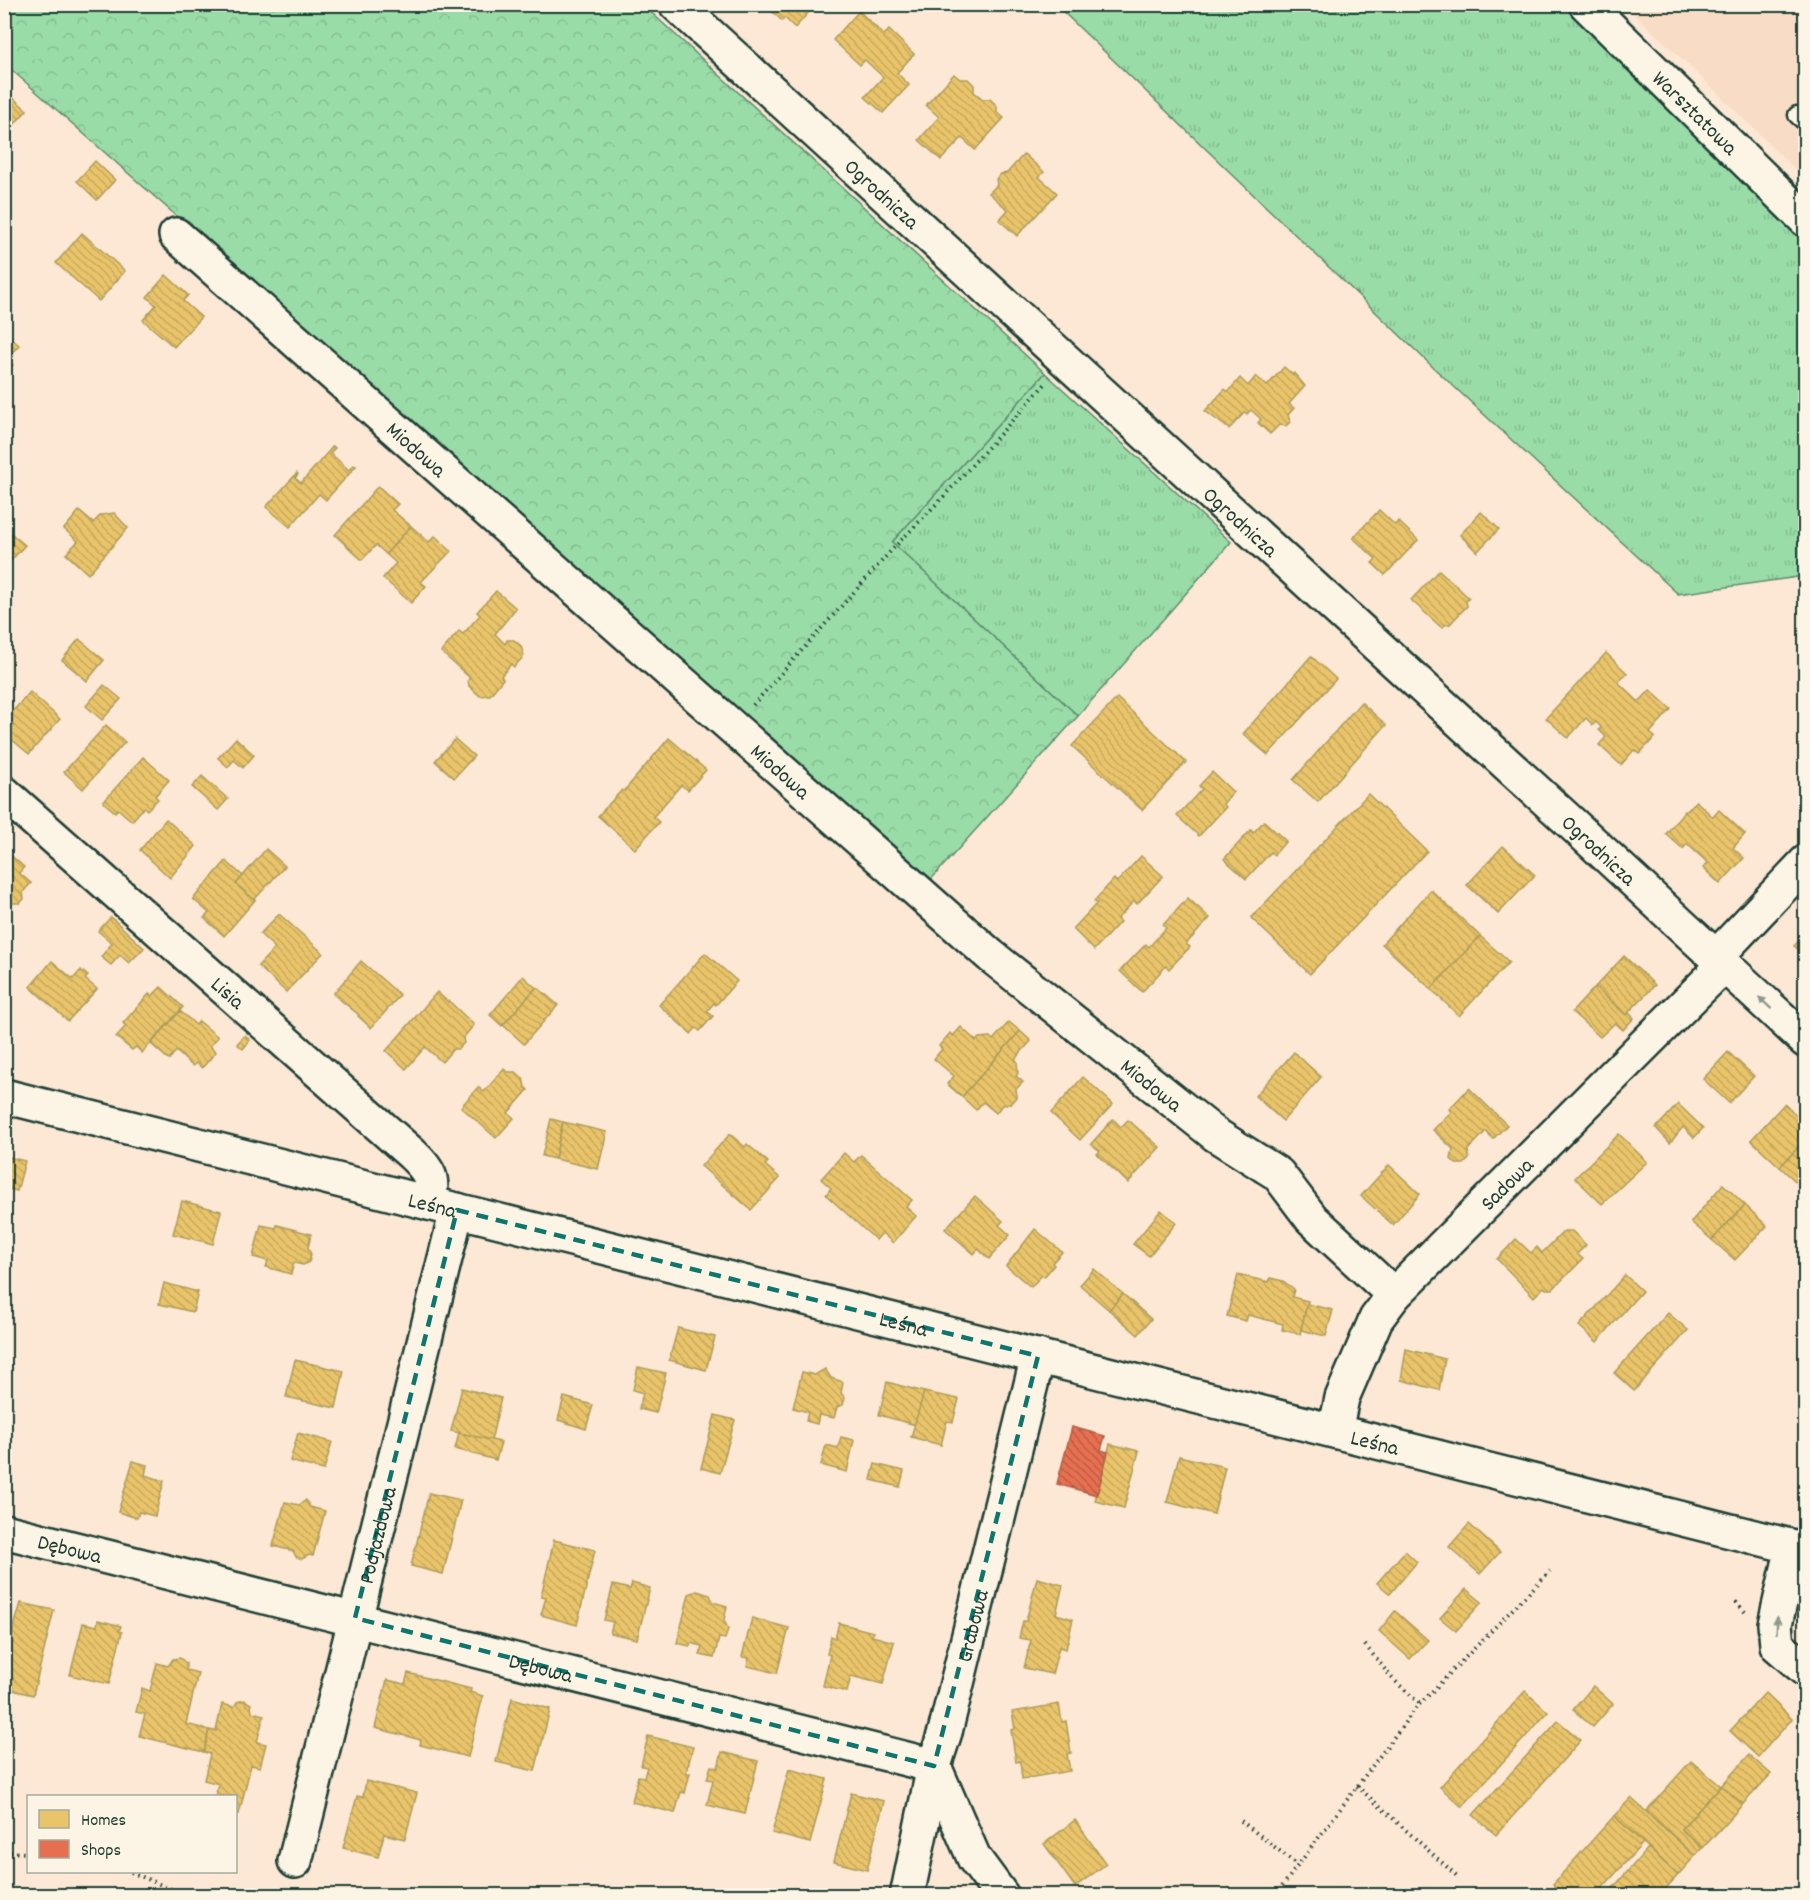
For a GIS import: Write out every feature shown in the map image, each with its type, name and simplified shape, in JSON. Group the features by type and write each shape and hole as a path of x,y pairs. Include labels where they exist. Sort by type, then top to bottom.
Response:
{"street":[{"name":"Ogrodnicza","path":"676,4 1580,831 1806,1041"},
{"name":"Warsztatowa","path":"1586,4 1801,207"},
{"name":"Miodowa","path":"176,235 991,956 1216,1135 1278,1174 1312,1219 1394,1295"},
{"name":"Lisia","path":"4,793 412,1154 430,1173 432,1187 443,1206"},
{"name":"Sadowa","path":"1335,1431 1342,1398 1376,1319 1394,1295 1719,962 1806,862"},
{"name":"Leśna","path":"4,1096 1799,1549"},
{"name":"Podjazdowa","path":"295,1861 356,1618 443,1206"},
{"name":"Grabowa","path":"906,1896 934,1766 945,1732 1038,1356"},
{"name":"Dębowa","path":"4,1531 356,1618 934,1766"},
{"path":"1799,1549 1775,1624 1777,1645 1806,1670"},
{"path":"934,1766 974,1858 1002,1896"}],"path":[{"path":"733,728 1066,360"},
{"path":"1275,1896 1420,1704 1550,1571"},
{"path":"1365,1645 1392,1678 1420,1704"},
{"path":"1357,1786 1458,1877"},
{"path":"1241,1821 1298,1865"},
{"path":"4,1852 27,1852"},
{"path":"133,1873 173,1890 178,1896"}],"highlighted area":[{"path":"457,1210 1038,1356 934,1766 355,1618"}],"shaded area":[{"path":"1625,5 1805,5 1805,179 1702,78"}],"green space":[{"path":"5,5 643,5 1045,373 892,542 1078,716 926,885 736,712 5,64"},
{"path":"1056,5 1573,5 1805,234 1805,576 1678,594 1436,370"},
{"path":"1045,373 1231,542 1078,716 892,542"}],"building: Homes":[{"path":"770,4 816,4 795,28 785,18 782,21 768,7"},
{"path":"859,11 884,35 889,30 914,54 897,73 909,85 883,113 865,97 883,77 865,60 860,65 833,40"},
{"path":"954,74 960,79 968,79 974,85 974,92 983,99 990,99 997,106 997,112 1004,118 975,150 962,138 941,160 919,140 939,117 926,105"},
{"path":"4,90 27,110 4,136"},
{"path":"1024,154 1044,172 1039,177 1057,193 1017,236 999,220 1008,210 989,193 997,185 996,179 1001,174 1007,173"},
{"path":"95,161 115,180 97,200 77,181"},
{"path":"82,233 125,271 99,301 56,263"},
{"path":"166,275 188,295 183,301 201,317 174,347 143,320 156,305 147,297"},
{"path":"4,332 19,345 11,354 10,363 13,365 4,375"},
{"path":"1284,367 1293,375 1294,373 1305,386 1289,404 1294,408 1288,415 1290,422 1286,426 1279,425 1270,434 1258,423 1261,419 1251,410 1247,414 1245,412 1229,429 1205,411 1225,389 1228,392 1240,378 1248,386 1256,376 1267,386"},
{"path":"333,446 335,448 330,453 349,470 353,465 356,466 326,500 319,494 290,527 266,507 297,473 295,478 301,483"},
{"path":"378,486 398,504 392,510 411,526 386,554 376,545 362,560 335,535"},
{"path":"1379,510 1395,525 1398,521 1418,540 1385,575 1372,563 1376,559 1353,538"},
{"path":"79,511 93,523 101,515 114,513 128,528 88,574 66,554 78,541 64,529"},
{"path":"1481,512 1499,529 1477,552 1460,535"},
{"path":"411,526 429,542 435,536 451,551 421,582 426,586 411,603 383,578 396,563 386,554"},
{"path":"6,529 25,545 5,567 4,530"},
{"path":"1439,570 1469,598 1466,601 1467,606 1450,624 1442,628 1411,600"},
{"path":"496,591 516,608 495,634 505,644 507,640 514,640 521,646 524,656 514,667 511,664 490,695 480,696 469,686 470,678 441,652 459,631 463,634 480,615 477,612"},
{"path":"79,639 104,660 87,681 62,660"},
{"path":"1606,653 1627,673 1618,682 1639,702 1650,690 1671,709 1650,733 1655,737 1639,754 1634,750 1621,765 1599,745 1606,737 1599,730 1601,727 1596,722 1593,725 1586,718 1568,738 1546,718"},
{"path":"1311,656 1336,679 1268,755 1243,734"},
{"path":"104,685 121,699 102,720 86,706"},
{"path":"30,692 60,719 29,754 4,733 4,721"},
{"path":"1117,698 1186,762 1142,810 1072,746"},
{"path":"1361,702 1386,725 1318,802 1293,780"},
{"path":"106,725 125,742 83,789 64,772"},
{"path":"236,738 254,755 243,768 234,760 228,767 218,758"},
{"path":"669,738 706,770 688,790 681,785 653,817 659,822 635,849 598,816 622,790 624,791"},
{"path":"455,739 474,756 454,778 435,761"},
{"path":"143,757 169,780 155,796 158,799 147,810 144,807 132,821 118,809 115,812 103,802"},
{"path":"1212,772 1233,792 1223,804 1226,807 1199,836 1177,816 1202,789 1199,786"},
{"path":"202,776 228,799 218,810 192,787"},
{"path":"1368,794 1427,851 1310,974 1251,918"},
{"path":"1696,801 1713,817 1719,810 1745,834 1733,848 1744,858 1720,884 1703,868 1708,863 1687,844 1683,849 1666,834 1684,811 1686,812"},
{"path":"166,819 196,846 170,878 140,850"},
{"path":"1264,821 1286,841 1274,855 1271,852 1246,879 1224,859 1251,830 1253,833"},
{"path":"1503,846 1535,875 1498,914 1467,885"},
{"path":"266,849 285,866 254,900 236,884"},
{"path":"6,851 24,867 19,873 31,883 23,892 24,899 20,903 12,903 4,911 4,853"},
{"path":"1141,856 1163,876 1137,904 1134,901 1117,919 1120,922 1094,950 1073,929 1097,903 1094,901 1114,879 1117,882"},
{"path":"226,861 243,876 236,884 255,900 224,936 204,918 209,913 193,899"},
{"path":"1431,890 1480,936 1431,989 1382,944"},
{"path":"1188,898 1210,918 1186,944 1190,947 1169,969 1166,966 1142,992 1120,971 1146,944 1149,947 1166,928 1163,925"},
{"path":"279,914 323,953 286,992 258,966 275,948 260,934"},
{"path":"111,917 144,948 129,963 120,955 111,965 101,957 112,943 98,931"},
{"path":"1806,934 1806,962 1802,958 1805,955 1794,946"},
{"path":"1480,936 1509,962 1459,1016 1431,989"},
{"path":"705,953 737,981 716,1005 714,1003 707,1011 713,1016 700,1031 696,1028 691,1034 659,1005"},
{"path":"1624,956 1655,985 1626,1015 1595,987"},
{"path":"52,961 73,979 81,970 88,976 85,979 97,989 68,1021 30,987"},
{"path":"361,961 400,995 371,1028 333,994"},
{"path":"523,976 536,988 502,1026 490,1015"},
{"path":"161,987 183,1007 142,1053 136,1047 132,1050 116,1037 126,1026 123,1023 149,994 152,996"},
{"path":"537,987 558,1005 524,1044 503,1025"},
{"path":"1595,987 1626,1015 1629,1013 1634,1018 1623,1030 1615,1023 1600,1037 1572,1012"},
{"path":"437,992 474,1025 463,1038 464,1043 458,1049 453,1049 442,1062 425,1047 406,1069 386,1051"},
{"path":"180,1011 196,1025 199,1021 218,1037 210,1046 216,1052 202,1068 196,1063 193,1066 176,1051 169,1060 151,1044"},
{"path":"1009,1022 1020,1031 962,1097 947,1084 954,1076 934,1059 942,1049 939,1046 950,1033 953,1036 961,1027 976,1041 979,1038 990,1037 993,1040"},
{"path":"1020,1031 1031,1041 1015,1059 1018,1073 1016,1076 1023,1082 1016,1089 1017,1096 1010,1104 1002,1105 996,1113 983,1102 976,1110 962,1097"},
{"path":"245,1035 250,1040 243,1049 237,1044"},
{"path":"1294,1052 1321,1077 1283,1121 1255,1096"},
{"path":"1728,1052 1754,1076 1729,1103 1703,1079"},
{"path":"504,1069 508,1072 516,1072 523,1078 528,1090 508,1113 514,1118 496,1138 461,1107 478,1087 484,1092"},
{"path":"1083,1077 1113,1104 1080,1140 1051,1113"},
{"path":"1469,1088 1507,1125 1493,1139 1486,1131 1468,1150 1469,1159 1464,1164 1456,1164 1451,1159 1453,1149 1433,1130 1451,1112 1449,1109"},
{"path":"1678,1104 1703,1128 1694,1138 1683,1127 1670,1143 1656,1128"},
{"path":"1784,1104 1806,1123 1806,1139 1780,1167 1751,1140"},
{"path":"551,1119 563,1122 555,1159 542,1156"},
{"path":"1113,1119 1121,1127 1128,1120 1160,1147 1128,1183 1097,1154 1100,1151 1091,1144"},
{"path":"563,1122 607,1132 598,1169 555,1159"},
{"path":"730,1134 745,1147 747,1144 768,1162 765,1165 780,1178 751,1210 701,1166"},
{"path":"1619,1134 1647,1162 1602,1204 1575,1178"},
{"path":"1806,1139 1806,1191 1780,1167"},
{"path":"844,1153 854,1162 861,1155 912,1200 906,1207 916,1216 893,1243 882,1233 876,1240 826,1195 831,1188 821,1179"},
{"path":"4,1156 25,1161 17,1191 4,1188"},
{"path":"1389,1165 1420,1194 1393,1225 1361,1196"},
{"path":"1723,1184 1745,1205 1712,1240 1691,1222"},
{"path":"975,1196 1003,1221 999,1225 1010,1235 989,1259 978,1249 974,1254 945,1229"},
{"path":"182,1201 221,1211 213,1244 173,1234"},
{"path":"1745,1205 1767,1226 1735,1260 1712,1240"},
{"path":"1161,1210 1176,1223 1149,1256 1133,1244"},
{"path":"261,1225 276,1228 277,1225 311,1234 308,1248 311,1254 309,1262 303,1265 294,1263 291,1274 266,1267 268,1261 253,1257"},
{"path":"1035,1229 1062,1252 1044,1277 1042,1275 1031,1287 1006,1266"},
{"path":"1564,1231 1572,1231 1586,1245 1577,1254 1583,1259 1553,1289 1544,1287 1534,1297 1497,1259 1516,1239 1531,1253 1537,1247 1542,1253"},
{"path":"1094,1269 1123,1294 1109,1310 1080,1285"},
{"path":"1238,1275 1269,1282 1270,1278 1283,1281 1294,1289 1292,1297 1308,1301 1300,1334 1282,1330 1283,1324 1248,1315 1246,1321 1227,1316"},
{"path":"1625,1275 1642,1291 1597,1342 1579,1326"},
{"path":"164,1283 198,1292 193,1312 159,1304"},
{"path":"1123,1294 1151,1319 1138,1335 1109,1310"},
{"path":"1307,1304 1333,1310 1326,1336 1301,1330"},
{"path":"1668,1313 1688,1330 1634,1391 1614,1373"},
{"path":"678,1328 715,1337 706,1370 669,1360"},
{"path":"1406,1349 1445,1359 1439,1390 1401,1380"},
{"path":"295,1360 344,1371 336,1408 286,1397"},
{"path":"638,1367 666,1373 656,1413 639,1409 643,1393 633,1390"},
{"path":"825,1369 831,1378 843,1382 841,1393 845,1398 843,1405 837,1407 834,1418 819,1415 817,1424 806,1421 808,1412 793,1408 802,1372 815,1375"},
{"path":"887,1382 924,1392 916,1425 879,1415"},
{"path":"462,1388 501,1398 491,1441 451,1431"},
{"path":"924,1392 959,1399 953,1422 947,1421 941,1445 911,1437"},
{"path":"564,1397 593,1405 586,1429 558,1420"},
{"path":"715,1415 735,1420 720,1473 701,1468"},
{"path":"298,1433 332,1442 324,1470 290,1461"},
{"path":"459,1433 501,1442 496,1460 455,1449"},
{"path":"841,1437 854,1440 847,1472 821,1465 826,1445 838,1448"},
{"path":"1110,1444 1139,1451 1124,1508 1095,1501"},
{"path":"1179,1456 1225,1467 1214,1514 1167,1502"},
{"path":"133,1461 147,1465 145,1475 164,1481 155,1516 139,1512 137,1518 118,1512"},
{"path":"875,1464 904,1471 900,1487 871,1480"},
{"path":"429,1493 461,1500 443,1574 411,1566"},
{"path":"306,1500 310,1507 325,1511 313,1556 309,1555 302,1559 296,1557 293,1551 273,1546 285,1502 299,1505"},
{"path":"1469,1524 1500,1552 1480,1574 1449,1547"},
{"path":"554,1540 595,1550 577,1625 541,1615 546,1597 541,1596"},
{"path":"1405,1551 1417,1562 1390,1594 1377,1583"},
{"path":"1037,1578 1063,1585 1056,1614 1073,1619 1066,1649 1059,1647 1052,1674 1024,1668 1031,1640 1019,1638 1023,1621 1026,1621"},
{"path":"632,1583 650,1588 637,1639 610,1633 613,1622 604,1620 613,1585 630,1589"},
{"path":"1466,1589 1482,1602 1456,1631 1440,1618"},
{"path":"697,1591 710,1595 713,1602 727,1606 724,1620 728,1629 725,1639 719,1638 714,1658 700,1655 702,1646 677,1643 689,1594"},
{"path":"21,1603 54,1610 33,1695 4,1688 4,1661"},
{"path":"1395,1611 1428,1640 1410,1659 1379,1631"},
{"path":"752,1618 789,1628 777,1673 747,1666 749,1658 742,1657"},
{"path":"98,1620 121,1626 119,1631 122,1632 109,1684 70,1675 83,1623 97,1626"},
{"path":"839,1623 873,1632 872,1636 894,1642 883,1684 851,1676 847,1692 823,1686 830,1655 827,1654 831,1636 835,1638"},
{"path":"180,1658 186,1663 186,1670 198,1673 186,1724 209,1730 204,1752 139,1736 145,1714 136,1712 142,1688 150,1691 157,1663 168,1666 173,1659"},
{"path":"408,1673 471,1689 470,1692 483,1696 468,1757 420,1745 421,1740 375,1728 387,1680 405,1684"},
{"path":"1593,1686 1613,1704 1593,1727 1573,1710"},
{"path":"1525,1691 1548,1712 1462,1807 1440,1787"},
{"path":"1765,1693 1792,1719 1758,1757 1730,1731"},
{"path":"512,1698 550,1709 535,1771 496,1762"},
{"path":"244,1700 251,1704 252,1712 264,1715 257,1742 266,1744 260,1767 251,1765 239,1814 237,1813 237,1795 215,1795 219,1784 204,1780 210,1754 204,1752 209,1730 216,1731 222,1704 234,1707 237,1702"},
{"path":"1059,1704 1062,1722 1066,1721 1071,1753 1067,1754 1070,1771 1022,1779 1020,1761 1016,1762 1011,1730 1015,1729 1012,1712"},
{"path":"1558,1721 1581,1740 1496,1835 1473,1815"},
{"path":"648,1736 693,1747 686,1773 690,1773 685,1793 681,1792 675,1813 632,1802 638,1776 644,1777 647,1767 641,1766"},
{"path":"722,1752 758,1761 745,1814 707,1805 713,1780 707,1779 711,1766 718,1768"},
{"path":"1749,1755 1771,1774 1743,1804 1721,1786"},
{"path":"1691,1761 1721,1786 1681,1829 1702,1848 1695,1856 1646,1811"},
{"path":"789,1769 827,1779 810,1843 772,1833"},
{"path":"366,1781 417,1793 405,1839 384,1834 378,1857 343,1848 357,1796 363,1797"},
{"path":"1721,1786 1743,1804 1703,1848 1681,1829"},
{"path":"851,1793 884,1801 867,1870 834,1862"},
{"path":"1631,1798 1695,1856 1678,1875 1614,1816"},
{"path":"1614,1816 1643,1843 1595,1896 1565,1896 1553,1884"},
{"path":"1075,1820 1106,1864 1075,1887 1044,1844"},
{"path":"1648,1848 1678,1875 1659,1896 1606,1896"}],"building: Shops":[{"path":"1072,1427 1105,1436 1101,1450 1108,1452 1097,1495 1057,1484"}]}
